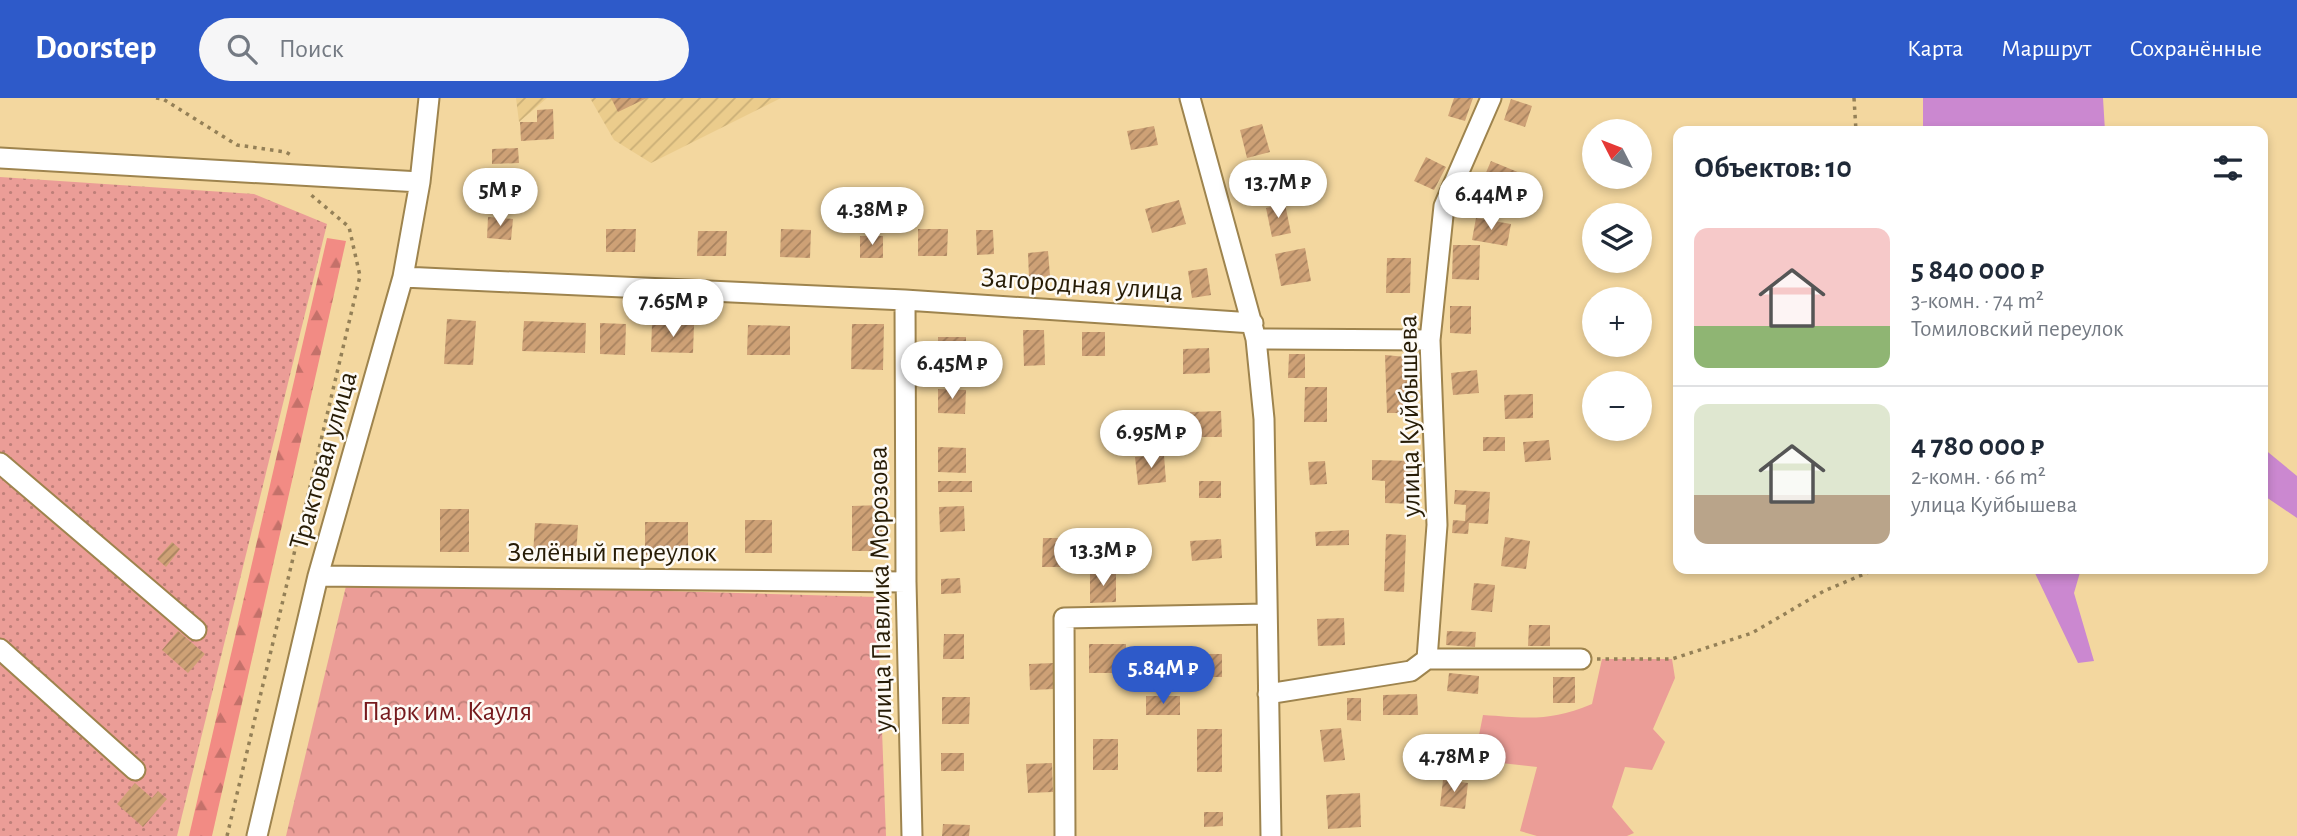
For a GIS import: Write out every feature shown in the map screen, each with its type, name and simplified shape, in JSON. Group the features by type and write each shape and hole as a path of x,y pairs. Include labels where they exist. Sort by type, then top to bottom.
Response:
{"street":[{"name":"Трактовая улица","path":"257,836 318,576 403,277 420,182 429,98"},
{"path":"1190,98 1255,331 1264,419 1270,836"},
{"name":"улица Куйбышева","path":"1427,659 1437,525 1430,340 1444,206 1490,98"},
{"path":"0,158 420,182"},
{"name":"Загородная улица","path":"403,277 905,300 1255,331 1430,340"},
{"name":"улица Павлика Морозова","path":"905,300 905,582 912,836"},
{"path":"0,463 196,631"},
{"name":"Зелёный переулок","path":"318,576 905,582"},
{"path":"1065,836 1064,618 1266,614"},
{"path":"0,649 135,770"},
{"path":"1268,694 1411,671 1427,659 1581,659"}],"path":[{"path":"156,98 163,99 236,145 286,152 303,163 301,187 349,227 360,276 227,836"},
{"path":"1854,98 1856,126"},
{"path":"1581,659 1672,659 1752,633 1824,591 1864,574"}],"shaded area":[{"path":"516,98 547,98 519,122"},
{"path":"590,98 781,98 651,163 614,140"},
{"path":"1923,98 2103,98 2105,126 1923,126"},
{"path":"2268,452 2297,476 2297,518 2268,498"},
{"path":"2035,574 2080,574 2074,593 2094,661 2078,663"}],"green space":[{"path":"0,177 254,194 327,224 177,836 0,836"},
{"path":"327,238 346,241 212,836 189,836"},
{"name":"Парк им. Кауля","path":"347,582 877,597 886,836 286,836"},
{"path":"1602,659 1672,659 1675,678 1653,729 1665,742 1652,770 1625,767 1612,807 1634,833 1627,836 1537,836 1520,831 1537,767 1474,760 1483,715 1526,718 1550,716 1592,704"}],"building":[{"path":"611,98 647,98 618,112"},
{"path":"1454,98 1473,98 1465,121 1448,116"},
{"path":"1511,99 1532,106 1525,127 1504,120"},
{"path":"553,109 554,139 521,141 520,122 537,122 537,110"},
{"path":"1262,124 1270,152 1247,158 1240,130"},
{"path":"1154,126 1158,145 1131,150 1127,131"},
{"path":"518,148 519,163 492,164 492,149"},
{"path":"1426,157 1446,167 1434,190 1414,181"},
{"path":"1491,161 1520,173 1511,196 1481,184"},
{"path":"1179,200 1186,224 1152,233 1145,209"},
{"path":"1285,204 1291,233 1272,237 1266,208"},
{"path":"488,217 513,219 511,240 487,238"},
{"path":"1476,218 1511,224 1507,246 1472,240"},
{"path":"606,229 636,229 635,252 606,252"},
{"path":"781,229 811,230 810,258 780,257"},
{"path":"918,229 948,229 947,256 918,256"},
{"path":"976,230 993,230 994,254 977,255"},
{"path":"698,231 727,231 726,256 697,256"},
{"path":"860,236 883,236 883,258 860,258"},
{"path":"1453,245 1480,245 1479,280 1452,279"},
{"path":"1305,248 1311,281 1281,286 1275,254"},
{"path":"1048,251 1050,276 1029,278 1028,253"},
{"path":"1387,258 1411,258 1410,293 1386,293"},
{"path":"1207,268 1211,295 1192,298 1188,271"},
{"path":"1450,306 1471,306 1471,334 1450,333"},
{"path":"447,319 476,321 473,365 444,364"},
{"path":"524,321 586,323 585,353 522,351"},
{"path":"600,323 626,324 625,355 600,354"},
{"path":"652,324 694,325 693,353 651,352"},
{"path":"852,324 884,324 883,370 851,369"},
{"path":"748,325 790,326 790,355 747,355"},
{"path":"1023,330 1044,330 1045,365 1024,366"},
{"path":"1082,332 1105,332 1105,356 1082,356"},
{"path":"938,337 966,337 966,356 938,356"},
{"path":"1209,348 1210,373 1183,374 1183,349"},
{"path":"1289,354 1305,354 1305,378 1288,378"},
{"path":"1385,355 1406,357 1408,413 1387,413"},
{"path":"1477,370 1479,393 1453,395 1451,373"},
{"path":"1305,387 1327,387 1327,422 1304,422"},
{"path":"938,389 966,390 965,414 938,413"},
{"path":"1533,394 1533,418 1505,419 1504,395"},
{"path":"1221,411 1222,437 1190,437 1190,412"},
{"path":"1483,437 1505,437 1505,451 1483,451"},
{"path":"1549,440 1551,460 1525,462 1523,442"},
{"path":"938,447 966,448 966,473 938,472"},
{"path":"1164,455 1166,482 1138,485 1135,457"},
{"path":"1372,460 1413,461 1412,504 1385,503 1385,481 1372,480"},
{"path":"1325,461 1327,484 1310,485 1308,462"},
{"path":"938,481 972,481 972,492 938,492"},
{"path":"1199,481 1221,481 1221,498 1199,498"},
{"path":"1455,490 1490,492 1488,524 1469,523 1468,534 1452,533 1453,520 1465,521 1466,505 1454,504"},
{"path":"882,505 882,551 852,551 852,506"},
{"path":"964,506 965,531 940,532 939,507"},
{"path":"440,509 469,509 469,552 440,552"},
{"path":"745,520 772,520 772,553 745,553"},
{"path":"645,522 688,522 688,555 645,555"},
{"path":"535,523 578,525 576,557 533,555"},
{"path":"1349,530 1349,545 1316,546 1315,532"},
{"path":"1386,534 1406,535 1404,592 1384,591"},
{"path":"1505,537 1530,541 1526,569 1501,566"},
{"path":"1043,538 1065,538 1064,567 1042,567"},
{"path":"1221,539 1222,558 1192,561 1190,541"},
{"path":"172,542 180,549 166,567 157,559"},
{"path":"1090,574 1116,574 1116,602 1090,603"},
{"path":"960,578 961,593 941,594 941,579"},
{"path":"1474,583 1495,585 1492,612 1471,610"},
{"path":"1344,618 1345,645 1318,646 1317,619"},
{"path":"1529,625 1550,625 1550,646 1528,646"},
{"path":"178,631 205,654 188,673 162,650"},
{"path":"1447,631 1476,632 1475,647 1446,645"},
{"path":"944,634 964,634 964,659 943,659"},
{"path":"1089,644 1126,644 1126,673 1089,673"},
{"path":"1197,654 1222,654 1222,677 1197,677"},
{"path":"1054,663 1055,689 1030,690 1029,664"},
{"path":"1449,673 1479,676 1478,694 1447,691"},
{"path":"1553,677 1575,677 1575,703 1553,703"},
{"path":"1417,694 1418,715 1383,715 1383,695"},
{"path":"1146,696 1180,696 1180,715 1146,715"},
{"path":"942,697 970,697 969,724 942,724"},
{"path":"1347,698 1361,698 1361,721 1347,720"},
{"path":"1341,728 1345,760 1324,762 1320,730"},
{"path":"1197,729 1222,729 1222,772 1197,772"},
{"path":"1093,739 1118,739 1118,770 1093,770"},
{"path":"941,753 964,753 964,771 941,771"},
{"path":"1052,763 1053,792 1028,793 1026,764"},
{"path":"1443,780 1468,783 1465,809 1440,806"},
{"path":"135,783 152,798 158,791 167,799 143,827 117,804"},
{"path":"1360,793 1361,827 1328,829 1326,795"},
{"path":"1204,812 1223,812 1223,826 1204,827"},
{"path":"943,824 970,825 969,836 942,836"}]}
